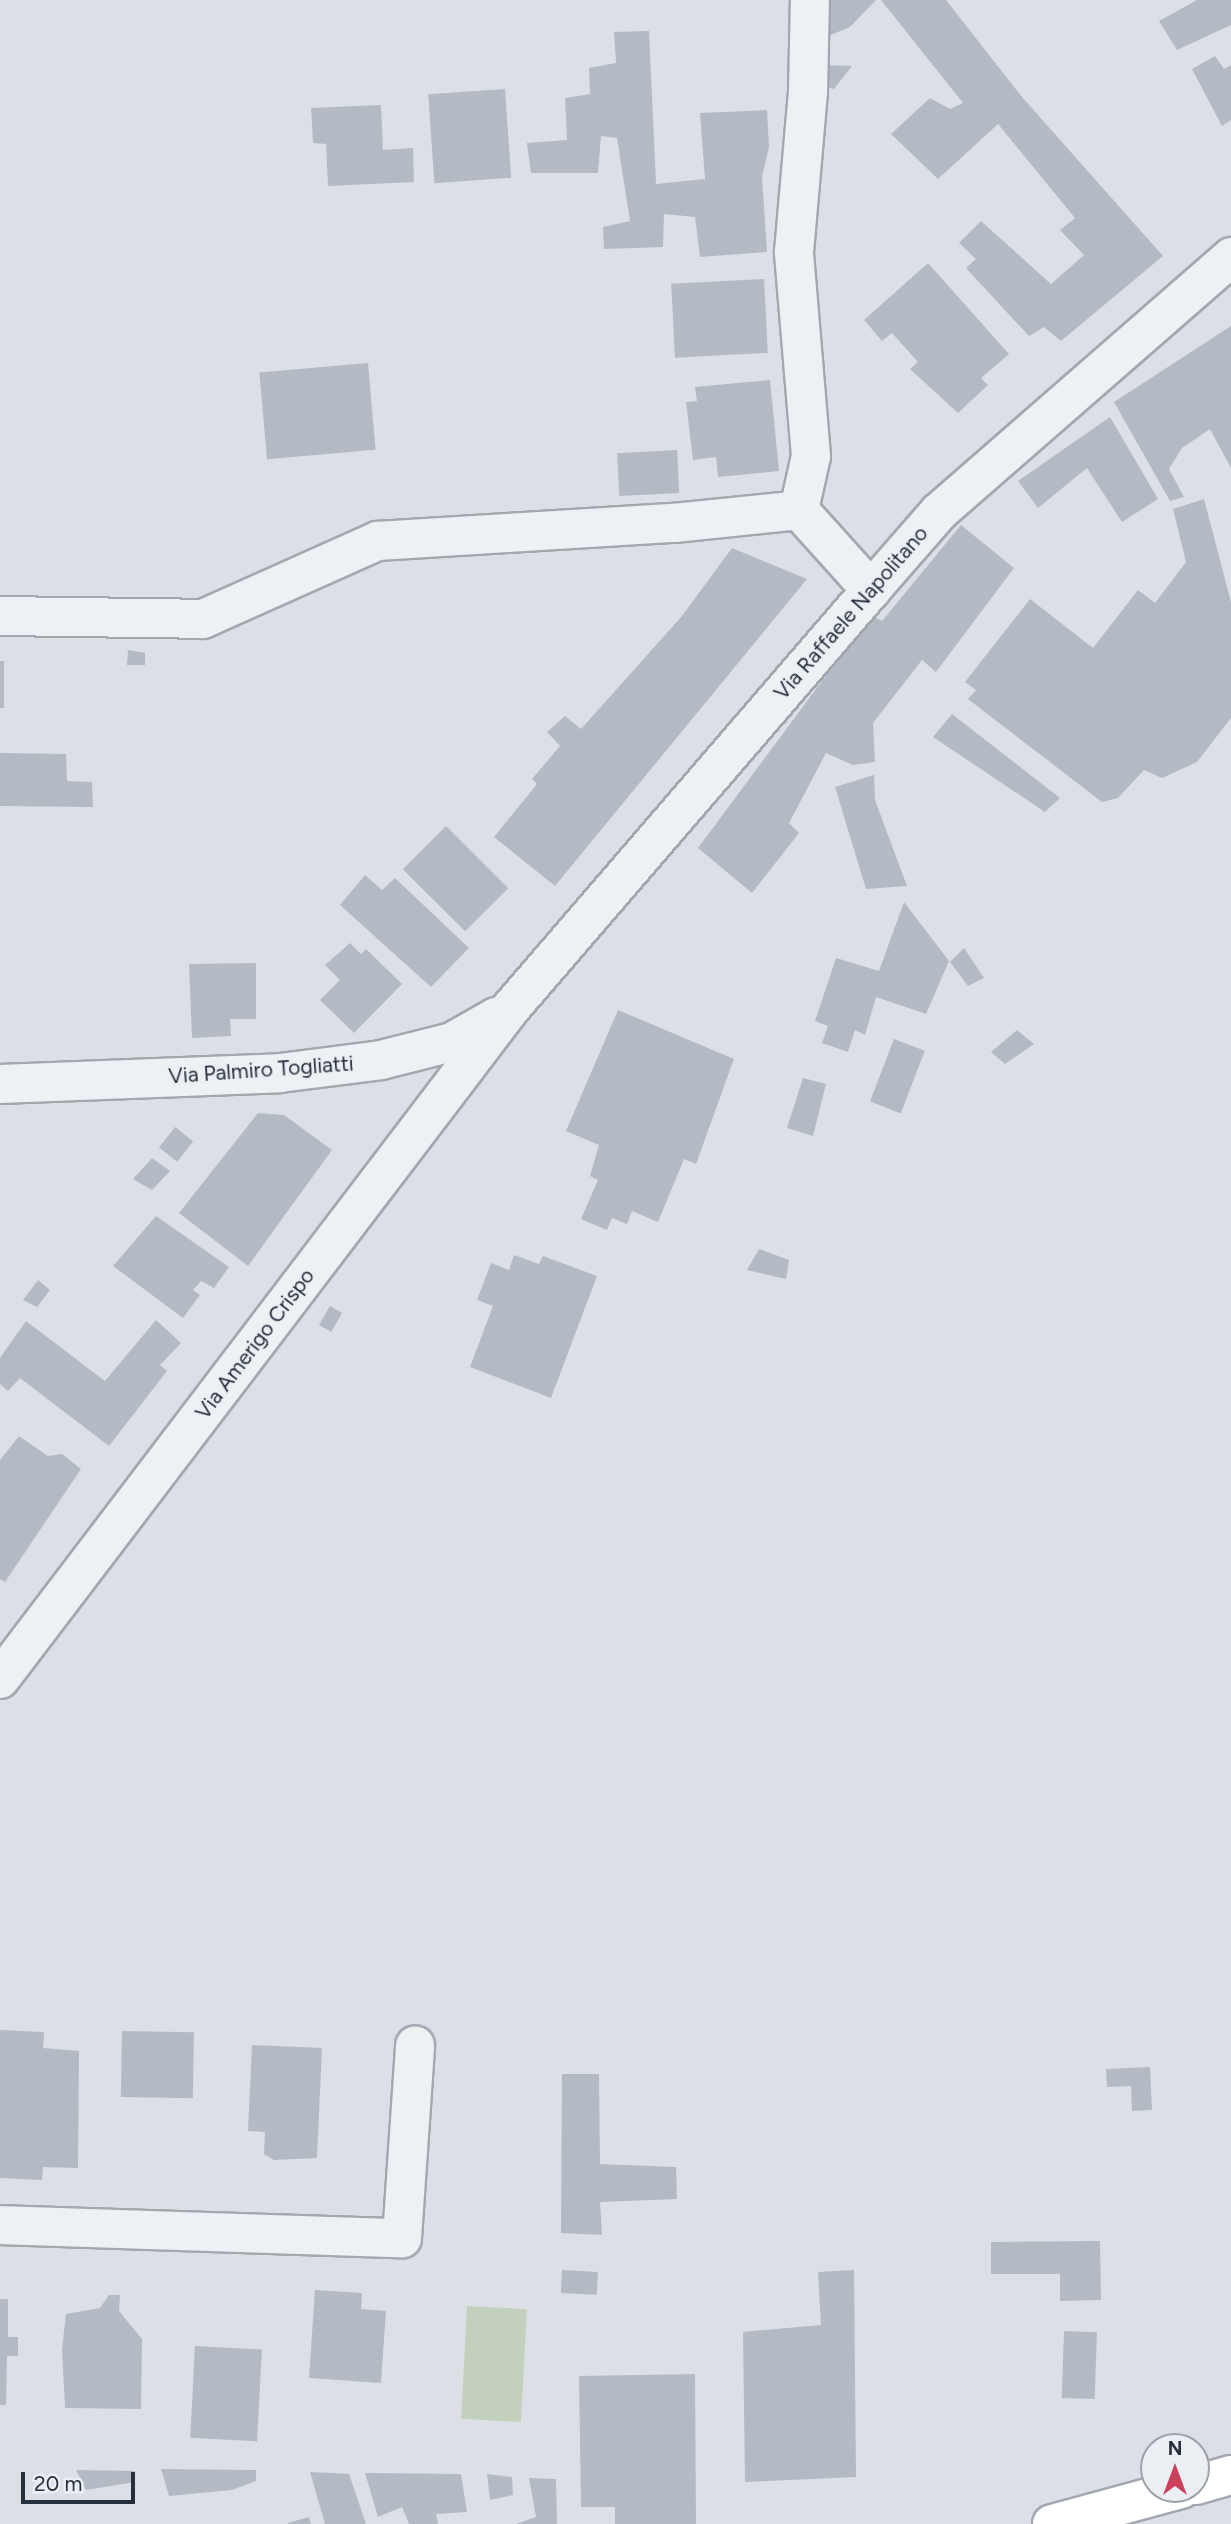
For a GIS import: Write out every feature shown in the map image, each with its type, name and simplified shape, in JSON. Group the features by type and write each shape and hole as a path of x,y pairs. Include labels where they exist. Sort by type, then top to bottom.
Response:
{"main road":[{"path":"1210,2481 1231,2475"},
{"path":"1052,2524 1140,2500"}],"street":[{"path":"799,510 811,456 794,252 808,92 810,0"},
{"name":"Via Raffaele Napolitano","path":"510,1009 939,512 1230,256"},
{"path":"799,510 871,590"},
{"path":"0,616 203,619 377,541 674,523 799,510"},
{"name":"Via Palmiro Togliatti","path":"0,1084 280,1073 381,1060 452,1042 510,1009"},
{"name":"Via Amerigo Crispo","path":"0,1679 510,1009"},
{"path":"0,2225 402,2238 415,2045"}],"green space":[{"path":"467,2306 527,2309 521,2422 461,2419"}],"building":[{"path":"826,0 876,0 850,27 826,37"},
{"path":"881,0 946,0 1022,97 1163,256 1061,341 1044,327 1029,336 966,268 976,259 959,243 981,221 1051,284 1084,255 1060,230 1075,218 998,124 938,179 891,134 930,98 950,109 963,103"},
{"path":"1197,0 1231,0 1231,25 1177,50 1159,21"},
{"path":"649,31 656,184 705,179 700,113 767,110 769,147 762,177 767,252 700,257 695,217 664,214 663,247 604,249 603,227 630,221 617,138 601,136 598,173 531,173 527,143 567,140 565,98 590,94 589,68 616,63 614,32"},
{"path":"1215,56 1224,69 1231,65 1231,120 1222,126 1192,69"},
{"path":"823,65 852,66 834,89 821,86"},
{"path":"505,89 511,178 434,183 428,94"},
{"path":"381,105 383,150 413,148 414,182 328,186 326,144 313,143 311,108"},
{"path":"928,263 1009,354 981,378 988,385 958,413 910,369 918,362 892,333 882,341 864,320"},
{"path":"764,279 768,353 675,358 671,284"},
{"path":"1231,326 1231,468 1210,429 1182,448 1169,469 1184,497 1170,501 1114,402"},
{"path":"368,363 376,450 267,459 259,372"},
{"path":"770,380 779,471 718,477 716,457 693,460 686,402 697,401 695,387"},
{"path":"1110,417 1158,499 1122,522 1087,468 1038,508 1018,481"},
{"path":"677,450 679,493 619,496 617,453"},
{"path":"1204,499 1231,602 1231,718 1197,762 1162,778 1144,770 1118,798 1102,802 968,699 976,690 965,682 1030,599 1093,648 1138,590 1155,603 1186,562 1173,509"},
{"path":"961,525 1014,568 936,672 922,660 873,723 875,762 853,765 826,753 789,823 799,833 752,893 698,848 871,615 882,621"},
{"path":"732,548 807,579 555,886 494,837 537,784 532,779 560,746 547,732 565,716 581,729 682,616"},
{"path":"128,650 145,653 145,665 127,665"},
{"path":"0,661 4,661 4,708 0,708"},
{"path":"952,714 1060,798 1045,812 933,737"},
{"path":"0,753 66,754 67,781 92,782 93,807 0,806"},
{"path":"874,775 875,800 907,886 866,889 835,787"},
{"path":"446,826 508,888 465,931 403,869"},
{"path":"365,875 382,890 395,878 469,948 431,987 340,905"},
{"path":"904,902 949,961 926,1014 876,997 865,1035 855,1030 848,1052 822,1043 828,1026 815,1021 836,958 879,971"},
{"path":"350,943 361,954 366,949 402,984 354,1033 320,1000 340,980 325,965"},
{"path":"964,948 984,978 968,986 950,962"},
{"path":"256,963 256,1019 230,1019 231,1036 192,1038 189,964"},
{"path":"618,1010 734,1059 696,1164 684,1159 658,1222 632,1211 627,1224 612,1218 607,1230 581,1219 598,1180 590,1176 599,1145 566,1131"},
{"path":"1017,1030 1034,1044 1005,1064 991,1052"},
{"path":"894,1039 925,1051 901,1113 870,1102"},
{"path":"803,1078 826,1084 813,1136 787,1128"},
{"path":"258,1113 284,1115 332,1150 248,1266 179,1213"},
{"path":"175,1127 193,1141 177,1162 159,1147"},
{"path":"152,1158 170,1171 152,1190 133,1179"},
{"path":"156,1216 229,1267 214,1288 201,1281 193,1290 200,1295 183,1318 113,1266"},
{"path":"759,1249 789,1260 786,1279 747,1270"},
{"path":"514,1255 539,1264 543,1256 597,1276 551,1398 470,1367 493,1306 477,1300 491,1263 509,1270"},
{"path":"38,1280 50,1290 37,1307 23,1300"},
{"path":"330,1306 342,1313 331,1332 319,1325"},
{"path":"156,1320 181,1343 160,1365 167,1371 109,1446 20,1378 8,1391 0,1384 0,1358 26,1321 105,1381"},
{"path":"19,1436 48,1456 62,1454 81,1469 5,1582 0,1579 0,1460"},
{"path":"0,2030 44,2032 43,2048 79,2051 78,2168 43,2167 42,2180 0,2178"},
{"path":"122,2031 194,2032 193,2098 121,2097"},
{"path":"252,2045 322,2048 317,2158 274,2160 264,2154 265,2132 248,2131"},
{"path":"1150,2067 1152,2110 1132,2111 1131,2086 1107,2087 1106,2069"},
{"path":"562,2074 599,2074 600,2164 676,2167 677,2199 600,2202 602,2235 561,2233"},
{"path":"1100,2241 1101,2300 1060,2301 1060,2274 991,2274 991,2242"},
{"path":"562,2270 598,2272 597,2295 561,2293"},
{"path":"854,2270 856,2477 745,2482 743,2332 821,2325 818,2272"},
{"path":"315,2290 362,2293 361,2309 386,2311 381,2383 309,2378"},
{"path":"109,2295 120,2295 119,2311 142,2339 141,2409 65,2408 62,2349 66,2314 100,2308"},
{"path":"0,2299 8,2299 8,2337 18,2337 18,2356 7,2356 6,2405 0,2405"},
{"path":"1064,2331 1097,2332 1095,2399 1062,2398"},
{"path":"195,2346 262,2350 257,2441 190,2438"},
{"path":"695,2374 696,2524 615,2524 615,2507 581,2507 579,2376"},
{"path":"161,2469 256,2470 256,2481 232,2490 169,2496"},
{"path":"76,2470 135,2471 135,2482 86,2490"},
{"path":"310,2472 349,2474 366,2524 325,2524"},
{"path":"365,2473 461,2474 467,2512 436,2514 438,2524 409,2524 402,2507 378,2517"},
{"path":"487,2474 512,2477 513,2495 490,2500"},
{"path":"529,2478 556,2479 557,2524 516,2524 536,2517"},
{"path":"309,2517 311,2524 288,2524 288,2523"}]}
